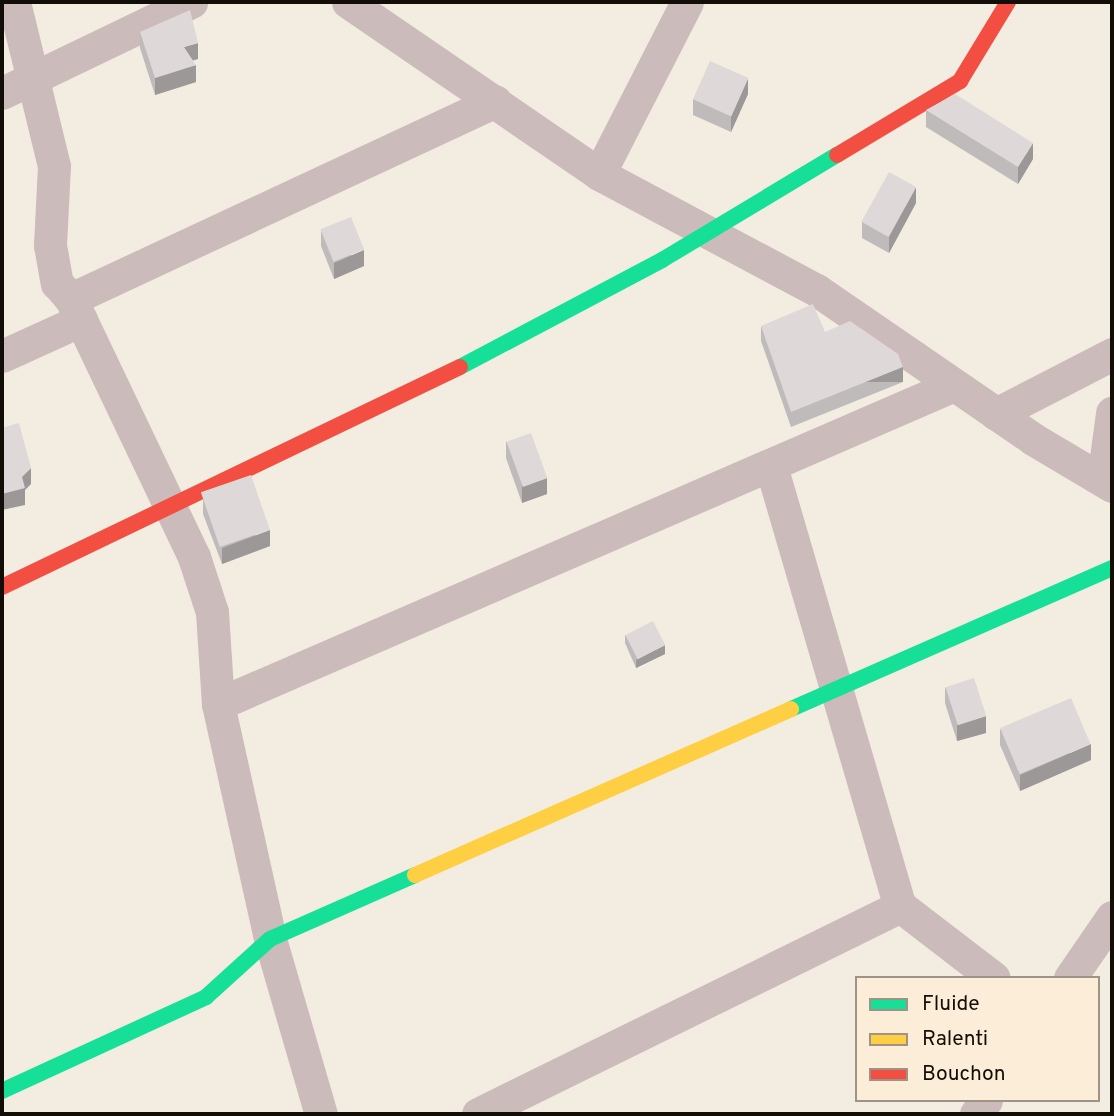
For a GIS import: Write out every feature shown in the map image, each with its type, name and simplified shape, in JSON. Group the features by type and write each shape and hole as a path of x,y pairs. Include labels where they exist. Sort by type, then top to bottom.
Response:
{"street":[{"path":"14,2 54,166 50,245 57,283 76,310 171,508 212,612 218,704 270,939 321,1114"},
{"path":"2,93 191,2"},
{"path":"348,2 599,174 703,233 818,291 996,414 1107,483 1112,413"},
{"path":"599,174 687,2"},
{"path":"2,587 520,338 703,233 960,82 1008,2"},
{"path":"2,356 76,310 495,102"},
{"path":"996,414 1112,354"},
{"path":"218,704 954,385"},
{"path":"771,466 833,690 900,906 991,976"},
{"path":"2,1091 206,997 270,939 1112,568"},
{"path":"478,1114 900,906"},
{"path":"1071,976 1112,917"}],"building":[{"path":"190,10 198,43 184,47 196,65 155,78 140,32"},
{"path":"710,61 748,78 731,116 693,99"},
{"path":"955,94 1033,143 1018,167 926,110"},
{"path":"889,172 916,187 888,237 861,222"},
{"path":"351,217 364,249 334,262 320,229"},
{"path":"813,304 825,332 850,321 898,354 903,367 791,412 761,326"},
{"path":"19,423 31,468 22,477 25,488 2,494 2,428"},
{"path":"531,433 547,478 523,487 507,442"},
{"path":"251,475 270,530 220,547 201,492"},
{"path":"653,621 665,645 638,659 625,635"},
{"path":"974,678 986,716 958,725 945,687"},
{"path":"1071,698 1091,744 1020,774 1000,728"}],"traffic: fast":[{"path":"460,367 662,260 837,155"},
{"path":"791,709 1112,568"},
{"path":"2,1091 206,997 270,939 415,875"}],"traffic: slow":[{"path":"415,875 791,709"}],"traffic: jam":[{"path":"837,155 960,81 1008,2"},
{"path":"2,587 460,367"}]}
